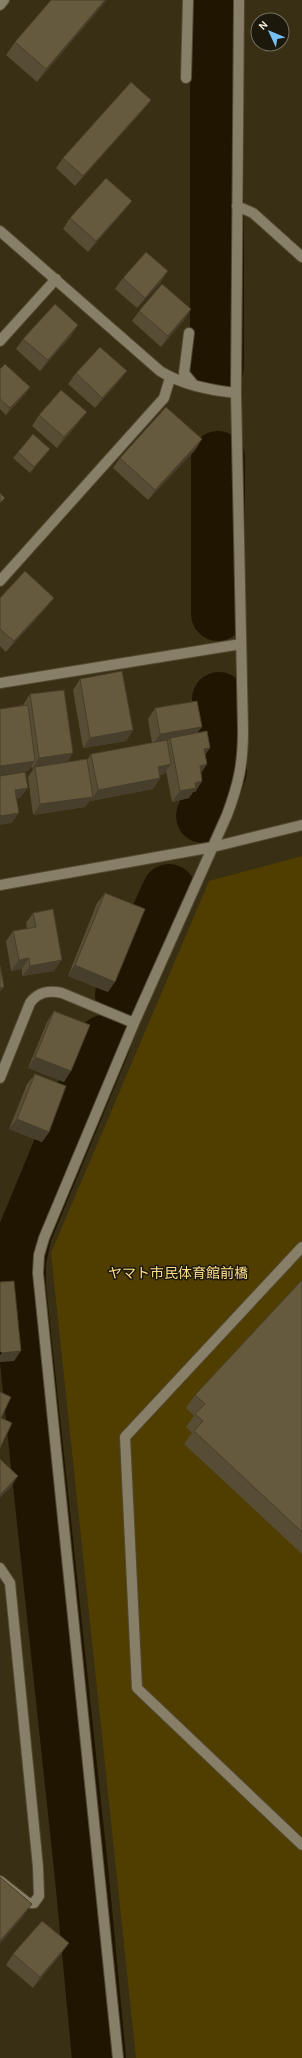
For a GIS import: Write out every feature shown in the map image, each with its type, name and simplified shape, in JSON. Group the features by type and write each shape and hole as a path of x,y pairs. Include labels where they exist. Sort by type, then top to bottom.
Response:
{"street":[{"path":"0,5 4,0"},
{"path":"186,78 188,0"},
{"path":"118,2058 38,1273 39,1255 44,1238 134,1023 213,847 238,786 241,770 243,730 236,393 239,0"},
{"path":"237,206 253,213 302,257"},
{"path":"0,230 160,371 170,378 236,393"},
{"path":"0,341 56,279"},
{"path":"189,333 184,373 193,384"},
{"path":"0,581 164,398 170,378"},
{"path":"0,683 241,644"},
{"path":"0,885 213,847 302,825"},
{"path":"0,1078 30,1003 37,995 53,991 62,993 134,1023"},
{"path":"302,1247 125,1437 137,1688 302,1844"},
{"path":"0,1568 10,1583 38,1867 39,1896 34,1903 28,1903 0,1881"}],"green space":[{"name":"ヤマト市民体育館前橋","path":"302,856 302,2058 136,2058 51,1253 209,881"}],"building":[{"path":"51,0 105,0 46,69 15,42"},
{"path":"131,82 151,100 83,176 63,158"},
{"path":"106,178 132,201 96,241 70,218"},
{"path":"146,252 168,271 145,298 123,278"},
{"path":"162,284 191,309 168,336 139,311"},
{"path":"55,304 78,325 48,360 23,339"},
{"path":"100,347 127,371 102,398 76,373"},
{"path":"5,364 30,387 10,408 0,399 0,369"},
{"path":"61,390 87,412 64,437 39,415"},
{"path":"166,407 202,439 155,490 120,458"},
{"path":"33,434 50,449 34,467 18,452"},
{"path":"0,493 5,498 0,503"},
{"path":"25,571 54,598 14,641 0,629 0,598"},
{"path":"122,671 133,730 90,738 80,679"},
{"path":"64,690 73,753 39,758 30,694"},
{"path":"197,701 202,727 160,734 155,708"},
{"path":"28,705 35,761 0,766 0,709"},
{"path":"207,731 210,748 204,749 207,764 200,766 202,781 195,783 196,788 180,791 170,738"},
{"path":"167,740 171,764 158,767 160,778 98,790 91,754"},
{"path":"87,759 93,797 40,804 35,767"},
{"path":"25,772 28,788 15,790 19,813 0,816 0,776"},
{"path":"105,893 145,909 115,982 75,965"},
{"path":"53,909 62,960 30,966 29,958 19,960 13,931 36,927 33,913"},
{"path":"0,965 4,987 0,988"},
{"path":"54,1011 90,1025 71,1071 35,1057"},
{"path":"35,1074 66,1086 49,1132 17,1119"},
{"path":"302,1280 302,1532 194,1431 203,1421 195,1414 205,1404 195,1395"},
{"path":"14,1281 21,1351 2,1353 0,1351 0,1282"},
{"path":"0,1392 11,1397 1,1418 12,1423 0,1448"},
{"path":"0,1459 18,1476 0,1495"},
{"path":"0,1877 32,1904 0,1941"},
{"path":"42,1921 69,1943 40,1977 13,1954"}],"waterway":[{"path":"217,0 217,367"},
{"path":"218,458 218,614"},
{"path":"203,816 220,771 219,699"},
{"path":"122,995 169,891"},
{"path":"99,2058 82,1878 19,1287 19,1261 25,1233 104,1042"}]}
